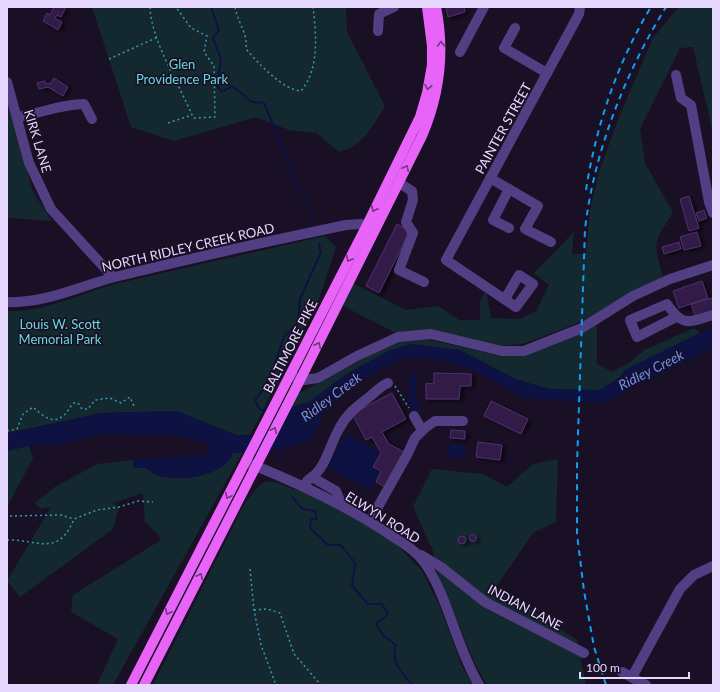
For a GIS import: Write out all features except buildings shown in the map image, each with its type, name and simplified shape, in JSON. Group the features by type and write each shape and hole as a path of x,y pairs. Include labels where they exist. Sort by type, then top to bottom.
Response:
{"main road":[{"name":"BALTIMORE PIKE","path":"131,685 290,376 416,124 425,101 432,56 427,7"},
{"name":"BALTIMORE PIKE","path":"144,685 377,228 428,120 437,90 441,46 436,7"}],"street":[{"path":"378,31 379,14 394,7"},
{"path":"460,52 484,7"},
{"name":"PAINTER STREET","path":"505,299 446,260 579,14 580,7"},
{"path":"515,28 504,48 547,73"},
{"path":"676,75 681,98 691,105 709,202 713,213"},
{"name":"KIRK LANE","path":"7,82 29,162 51,209 113,277"},
{"path":"17,117 32,115 64,106 84,104 92,119"},
{"path":"490,178 538,206 526,229 551,242"},
{"path":"399,183 412,191 413,200 406,222 413,233 399,270 424,282"},
{"path":"509,189 493,220 509,228"},
{"name":"NORTH RIDLEY CREEK ROAD","path":"7,302 19,303 39,300 113,277 227,250 346,225 367,224 377,228"},
{"path":"290,376 300,380 318,378 357,356 398,337 431,334 502,351 524,351 582,328 633,296 670,279 712,268"},
{"path":"519,275 532,284 516,307 505,299 519,275"},
{"path":"676,317 689,322 713,315"},
{"path":"302,484 316,474 323,463 339,428 347,416 356,406 388,383"},
{"path":"414,416 422,430"},
{"path":"370,521 415,438 422,430 435,421 463,421"},
{"name":"ELWYN ROAD","path":"248,458 256,466 302,484 342,505 370,521 416,552 428,567 468,667 479,685"},
{"path":"312,478 336,490 342,505"},
{"name":"INDIAN LANE","path":"416,552 440,567 485,602 584,653"},
{"path":"632,677 680,589 694,575 713,566"},
{"path":"622,672 646,685"}],"path":[{"path":"150,7 150,16 158,37 192,115 194,118 215,117 214,66 204,52 207,36 191,28 176,7"},
{"path":"235,7 238,21 247,38 246,49 262,67 275,78 297,91 301,91 307,84 314,67 315,26 313,7"},
{"path":"109,59 158,37"},
{"path":"168,123 192,115"},
{"path":"388,383 393,384 397,388 414,416"},
{"path":"7,431 17,429 23,414 33,407 42,417 55,420 65,417 73,403 78,403 82,409 88,409 95,400 110,398 121,403 130,397 134,406"},
{"path":"10,516 61,515 74,519 97,510 119,507 138,501 153,502"},
{"path":"7,540 17,540 40,545 60,541 70,530 74,519"},
{"path":"250,568 254,610 260,645 276,685"},
{"path":"254,610 267,609 280,613 294,654 321,685"}],"green space":[{"name":"Glen Providence Park","path":"92,7 346,7 347,32 385,106 372,127 361,140 355,145 339,152 316,133 289,130 256,117 174,141 131,127"},
{"path":"679,7 713,7 713,133 693,47 680,48 640,129 645,163 673,213 658,237 656,249 663,277 591,317 570,326 526,343 501,346 431,332 394,332 341,305 352,283 406,310 438,306 459,320 480,320 480,302 484,293 487,295 491,318 520,319 536,311 549,285 534,273 574,232 572,254 586,254 590,210 599,172 619,117 653,38"},
{"path":"7,103 33,192 52,221 9,218 7,214"},
{"name":"Louis W. Scott Memorial Park","path":"325,236 336,247 319,299 250,436 236,435 177,411 102,413 7,433 7,311 35,309 119,283"},
{"path":"597,325 597,364 612,372 630,362 644,350 694,328 700,333 625,370 619,378 600,390 549,389 515,379 460,350 411,344 348,373 309,402 292,407 298,394 397,341 430,340 493,354 513,356 580,333"},
{"path":"29,446 33,458 7,507 7,451"},
{"path":"233,453 242,453 113,685 97,685 118,639 71,612 73,595 161,540 158,534 145,522 143,493 113,503 119,507 113,529 20,597 7,581 51,507 41,509 35,503 55,487 97,464 134,460 133,468 146,468 157,476 231,459"},
{"path":"558,459 556,522 533,533 496,587 577,640 586,685 487,685 475,664 437,572 433,551 413,507 432,469 483,474 507,487 533,464"},
{"path":"267,481 275,482 323,500 368,524 398,546 422,571 440,607 461,664 473,685 153,685 246,501 260,485"}],"water":[{"name":"Ridley Creek","path":"713,327 713,348 602,403 525,398 480,374 449,362 412,357 394,362 343,390 325,410 310,442 269,451 233,453 221,468 201,476 189,478 167,478 156,475 145,468 133,468 134,460 204,455 211,450 208,444 177,435 102,434 64,444 29,446 7,451 7,434 102,413 177,411 236,435 278,434 292,407 309,402 348,373 390,350 411,344 460,350 515,379 549,389 600,390 619,378 625,370"},
{"path":"413,372 417,374 416,399 419,405 418,411 414,412 408,400 410,374 413,374"},
{"path":"346,434 381,453 373,467 381,471 371,491 328,468"},
{"path":"449,443 465,445 464,458 448,457"}],"waterway":[{"path":"211,7 219,30 213,38 221,59 217,86 222,92 232,86 252,102 264,103 293,173 294,181 302,192 313,218"},
{"path":"268,411 259,409 255,400 268,383 284,337 298,323 300,299 321,252 319,244"},
{"path":"281,466 283,446"},
{"path":"292,497 303,509 315,511 317,519 311,519 310,528 328,545 341,545 355,563 352,586 368,604 382,604 388,614 376,624 383,635 396,645 396,662 412,685"}],"railway":[{"path":"586,190 590,166 602,119 618,73 628,50 651,7"},
{"path":"606,685 594,647 584,591 577,534 577,464 585,229 589,200 596,171 614,114 637,59 666,7"}]}
